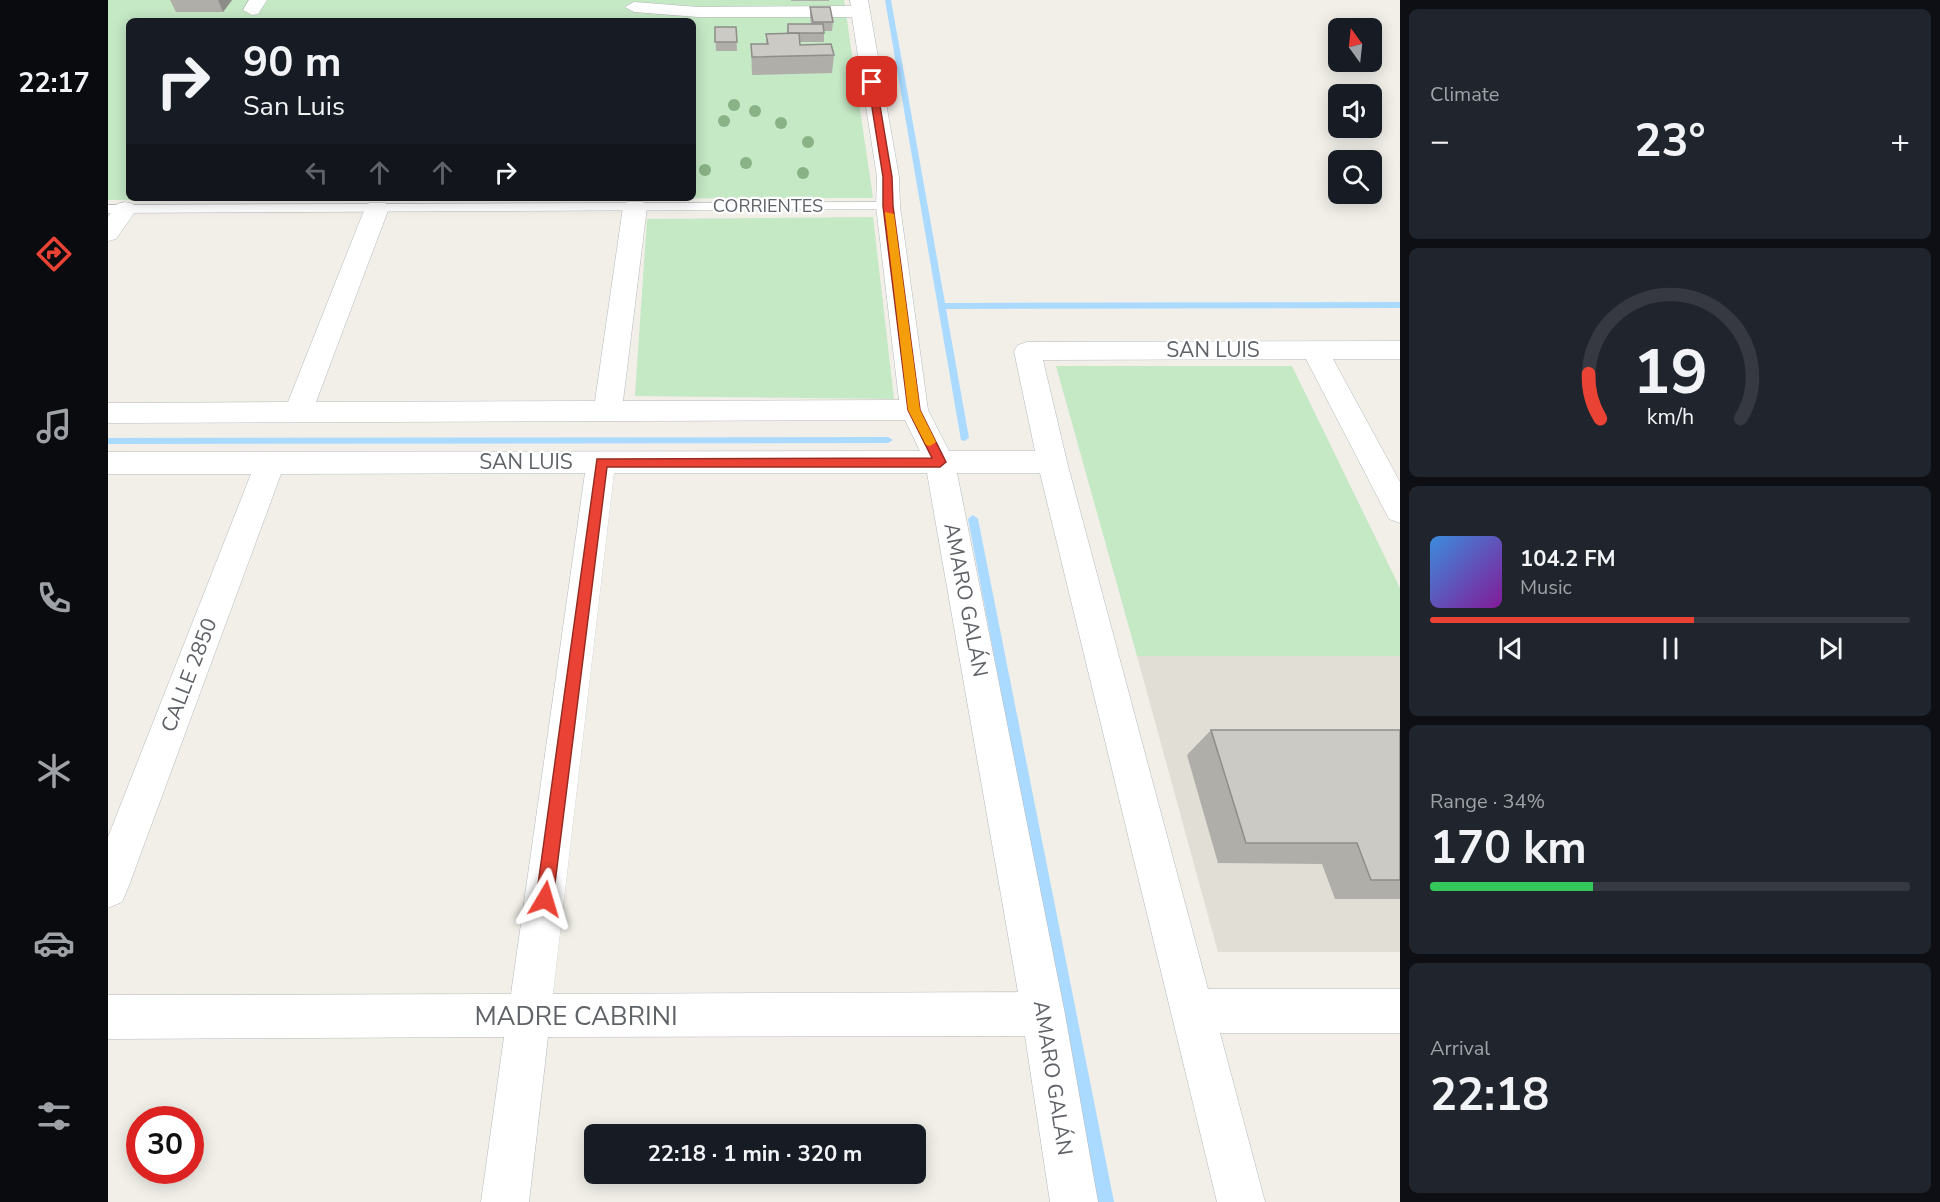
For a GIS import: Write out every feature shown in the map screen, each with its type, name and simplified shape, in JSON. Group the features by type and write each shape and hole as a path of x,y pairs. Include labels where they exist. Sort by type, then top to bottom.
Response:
{"street":[{"path":"623,18 632,3 698,12 860,6"},
{"name":"AMARO GALÁN","path":"860,6 888,177 888,206 914,410 940,462 1043,1014 1074,1202"},
{"path":"608,411 635,207"},
{"path":"298,412 377,208"},
{"path":"108,234 116,209"},
{"path":"1315,350 1400,511"},
{"name":"SAN LUIS","path":"108,463 1052,462 1027,351 1400,350"},
{"path":"108,413 914,410"},
{"path":"506,1202 601,462"},
{"path":"1052,462 1241,1202"},
{"name":"CALLE 2850","path":"108,888 270,463"},
{"path":"1193,1011 1400,1011"},
{"name":"MADRE CABRINI","path":"108,1017 1043,1014"}],"lane":[{"name":"CORRIENTES","path":"116,209 888,206"}],"shaded area":[{"path":"1137,656 1400,656 1400,952 1218,952"}],"green space":[{"path":"108,0 844,0 873,198 696,198 696,18 126,18 126,200 108,200"},
{"path":"873,217 894,399 635,396 647,219"},
{"path":"1056,366 1292,366 1400,588 1400,656 1137,656"}],"building":[{"path":"810,7 830,7 833,22 813,22"},
{"path":"788,24 823,24 824,33 788,33"},
{"path":"715,27 736,27 737,42 715,42"},
{"path":"799,33 800,45 831,44 834,55 752,57 751,44 768,44 766,34"},
{"path":"1211,730 1400,730 1400,880 1371,880 1357,843 1246,843"}],"waterway":[{"path":"888,0 941,306"},
{"path":"941,306 1400,305"},
{"path":"941,306 964,438"},
{"path":"108,441 888,440"},
{"path":"973,519 1106,1202"}],"slow traffic":[{"path":"889,214 914,410 930,442"}],"route":[{"path":"545,899 601,462 940,462 914,410 888,206 888,177 872,82"}]}
